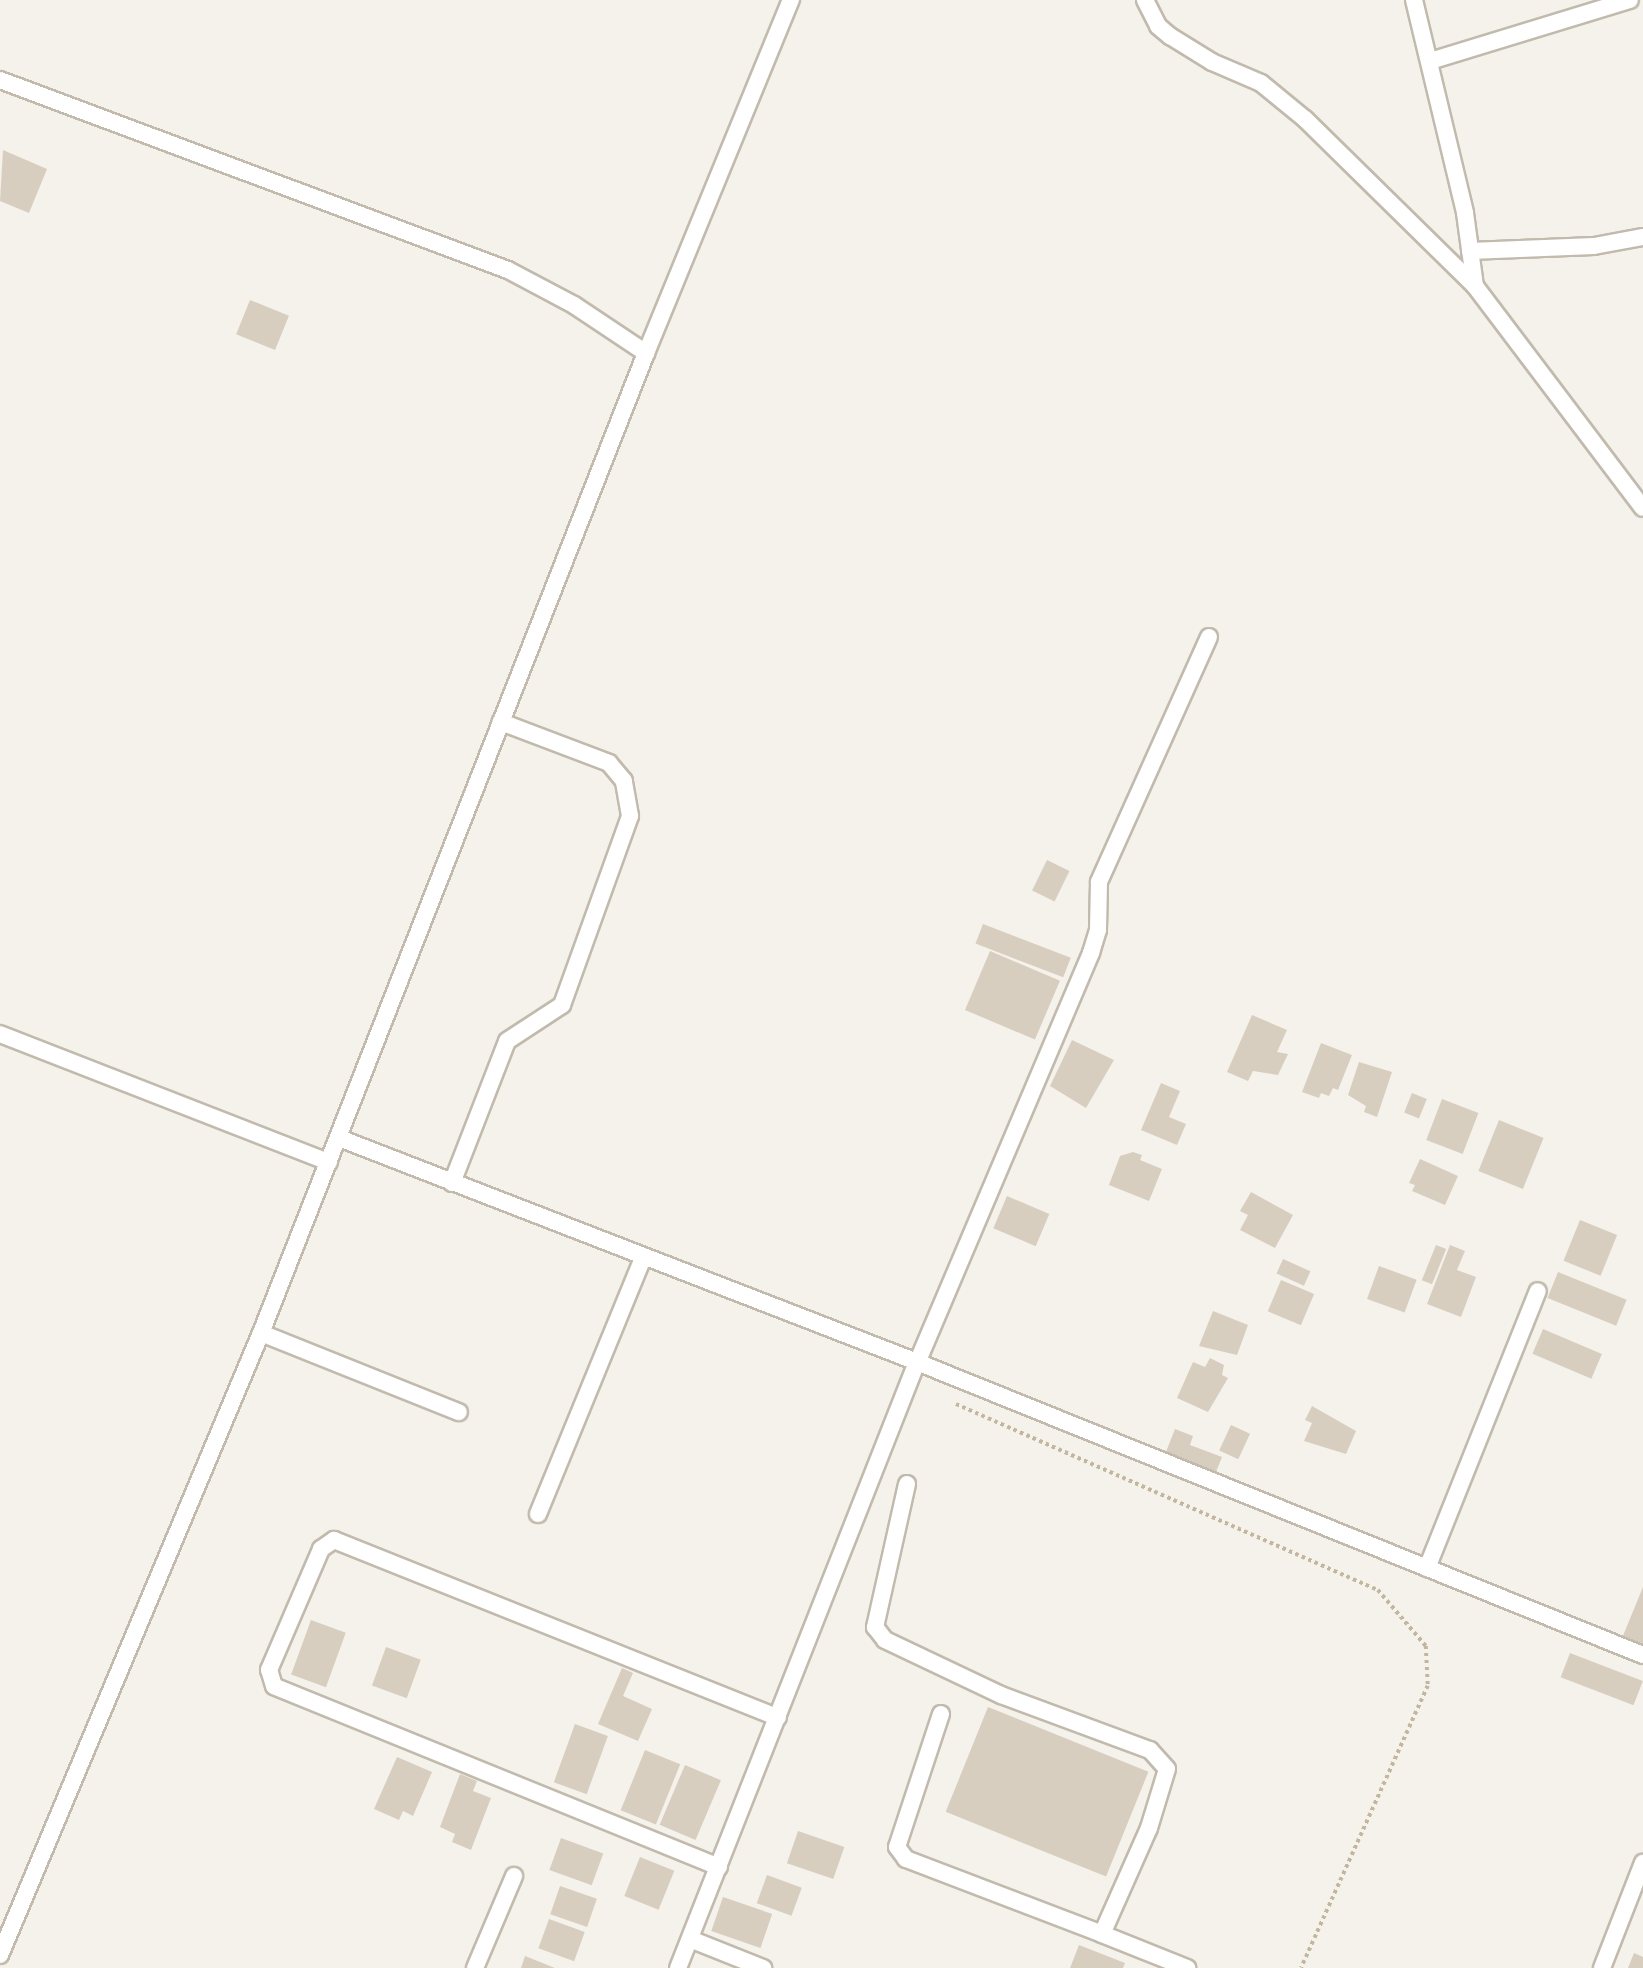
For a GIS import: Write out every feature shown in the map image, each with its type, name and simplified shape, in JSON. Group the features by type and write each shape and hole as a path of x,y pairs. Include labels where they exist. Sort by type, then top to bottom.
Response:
{"street":[{"path":"0,1955 261,1334 646,353 791,0"},
{"path":"1145,0 1158,26 1170,36 1212,62 1261,83 1305,119 1475,286 1643,508"},
{"path":"1414,0 1430,61 1475,286"},
{"path":"1430,61 1630,0"},
{"path":"0,80 508,270 574,305 646,353"},
{"path":"1470,251 1594,246 1643,237"},
{"path":"678,1968 917,1362 1091,953 1098,930 1100,882 1209,637"},
{"path":"452,1183 507,1041 562,1004 630,816 624,781 609,763 501,722"},
{"path":"0,1034 329,1162"},
{"path":"339,1138 917,1362 1643,1655"},
{"path":"538,1514 643,1258"},
{"path":"1427,1567 1538,1291"},
{"path":"261,1334 459,1412"},
{"path":"907,1484 876,1611 875,1627 885,1640 1001,1695 1150,1750 1167,1769 1149,1828 1102,1934"},
{"path":"719,1867 274,1686 270,1670 321,1549 334,1540 778,1718"},
{"path":"941,1714 897,1847 906,1858 1187,1968"},
{"path":"1602,1968 1643,1863"},
{"path":"475,1968 514,1876"},
{"path":"690,1938 763,1968"}],"path":[{"path":"956,1404 1378,1590 1426,1646 1428,1686 1301,1968"}],"building":[{"path":"3,150 47,169 29,213 0,201"},
{"path":"250,300 289,316 275,350 236,334"},
{"path":"1047,860 1069,871 1055,902 1032,891"},
{"path":"983,924 1071,958 1063,977 975,944"},
{"path":"990,951 1060,981 1035,1040 965,1010"},
{"path":"1252,1015 1287,1030 1277,1052 1288,1054 1278,1075 1253,1071 1248,1081 1227,1072"},
{"path":"1072,1040 1114,1060 1086,1108 1050,1086"},
{"path":"1321,1043 1352,1055 1338,1090 1333,1088 1329,1096 1321,1093 1319,1098 1302,1092"},
{"path":"1359,1062 1392,1072 1377,1117 1364,1112 1366,1106 1348,1095"},
{"path":"1161,1083 1180,1091 1169,1117 1186,1124 1177,1145 1141,1130"},
{"path":"1412,1093 1427,1099 1419,1118 1404,1112"},
{"path":"1442,1099 1478,1113 1463,1154 1426,1140"},
{"path":"1499,1120 1544,1138 1523,1189 1478,1171"},
{"path":"1133,1152 1142,1155 1140,1160 1162,1169 1149,1201 1109,1185 1120,1156"},
{"path":"1420,1159 1458,1176 1445,1205 1412,1191 1415,1185 1409,1183"},
{"path":"1251,1192 1293,1215 1275,1248 1240,1230 1248,1215 1240,1211"},
{"path":"1007,1196 1049,1214 1036,1246 993,1228"},
{"path":"1580,1220 1617,1235 1601,1276 1564,1261"},
{"path":"1436,1245 1446,1249 1432,1284 1422,1280"},
{"path":"1450,1245 1465,1251 1457,1270 1476,1277 1461,1317 1427,1304"},
{"path":"1283,1259 1310,1271 1304,1286 1276,1274"},
{"path":"1379,1266 1417,1280 1405,1313 1367,1299"},
{"path":"1558,1272 1627,1300 1616,1326 1548,1298"},
{"path":"1281,1280 1314,1294 1301,1325 1268,1311"},
{"path":"1213,1311 1248,1325 1237,1355 1199,1346"},
{"path":"1543,1329 1602,1354 1591,1379 1532,1354"},
{"path":"1210,1358 1224,1365 1222,1375 1228,1378 1208,1412 1177,1398 1193,1362 1205,1367"},
{"path":"1312,1406 1356,1431 1346,1454 1304,1441 1312,1423 1305,1420"},
{"path":"1231,1425 1250,1434 1238,1459 1219,1450"},
{"path":"1175,1429 1193,1436 1190,1445 1222,1457 1214,1477 1164,1457"},
{"path":"1643,1587 1643,1652 1620,1643"},
{"path":"311,1620 346,1633 326,1687 291,1675"},
{"path":"386,1647 421,1660 407,1698 372,1686"},
{"path":"1570,1653 1643,1681 1634,1705 1561,1677"},
{"path":"622,1668 633,1673 623,1696 652,1709 638,1741 598,1724"},
{"path":"988,1707 1148,1772 1106,1877 946,1812"},
{"path":"575,1724 608,1736 587,1794 554,1782"},
{"path":"645,1750 680,1764 656,1825 621,1810"},
{"path":"397,1757 432,1772 413,1816 403,1811 399,1820 374,1809"},
{"path":"685,1765 721,1780 696,1840 660,1825"},
{"path":"460,1774 477,1781 473,1791 491,1798 471,1850 452,1842 455,1834 440,1827"},
{"path":"798,1831 844,1847 833,1879 787,1863"},
{"path":"561,1838 603,1853 592,1885 549,1870"},
{"path":"640,1857 674,1871 659,1910 624,1896"},
{"path":"767,1875 802,1888 792,1916 757,1903"},
{"path":"560,1886 597,1899 587,1927 550,1914"},
{"path":"723,1897 772,1914 760,1948 711,1931"},
{"path":"549,1919 585,1932 574,1961 538,1948"},
{"path":"1079,1945 1125,1963 1123,1968 1070,1968"},
{"path":"1634,1953 1643,1957 1643,1968 1628,1968"},
{"path":"525,1956 555,1968 521,1968"}]}
